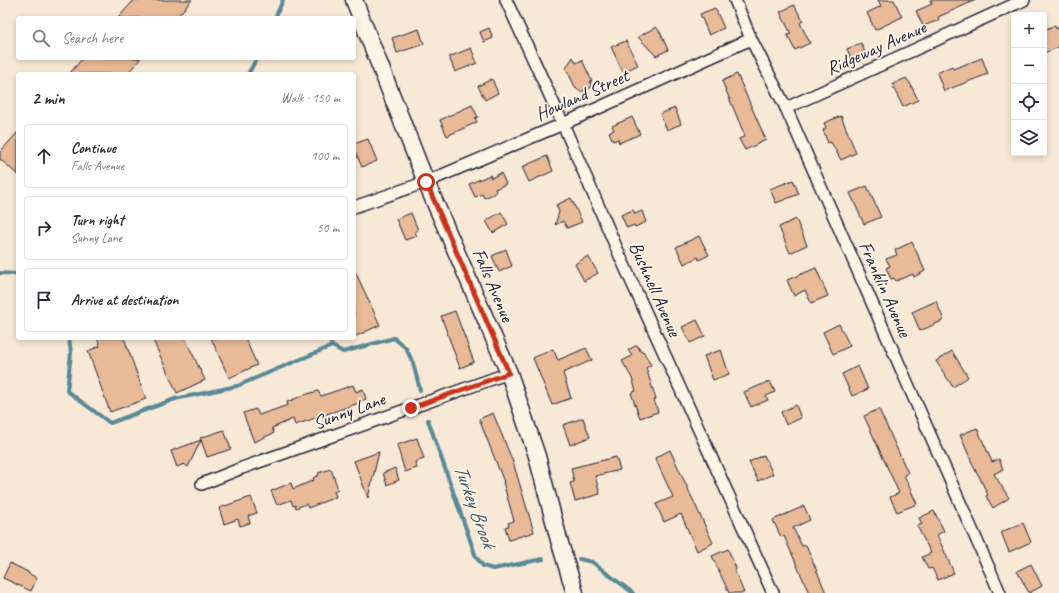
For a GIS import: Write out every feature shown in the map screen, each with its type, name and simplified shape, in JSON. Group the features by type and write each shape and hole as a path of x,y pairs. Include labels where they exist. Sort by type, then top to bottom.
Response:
{"main road":[{"name":"Falls Avenue","path":"354,0 426,182 509,373 537,456 559,540 575,593"}],"street":[{"name":"Bushnell Avenue","path":"506,0 773,593"},
{"name":"Franklin Avenue","path":"735,0 752,39 786,108 1000,593"},
{"name":"Ridgeway Avenue","path":"786,108 1024,0"},
{"name":"Howland Street","path":"356,206 426,182 563,124 752,39"},
{"name":"Sunny Lane","path":"202,484 242,468 509,373"}],"building":[{"path":"134,0 192,0 178,16 120,16"},
{"path":"878,0 894,0 902,17 875,30 867,13 881,6"},
{"path":"930,0 976,0 938,17 939,20 923,26 916,11 932,4"},
{"path":"794,5 803,21 800,23 810,43 795,50 787,35 791,34 780,12"},
{"path":"715,8 724,28 709,35 700,14"},
{"path":"1055,25 1056,29 1059,27 1059,47 1047,52 1047,48 1047,29"},
{"path":"656,27 660,32 668,50 656,56 638,37"},
{"path":"489,28 493,38 484,42 480,32"},
{"path":"419,29 424,44 397,53 392,38"},
{"path":"626,41 638,65 623,72 611,47"},
{"path":"861,43 867,57 853,63 847,49"},
{"path":"471,48 477,63 455,72 449,57"},
{"path":"573,57 576,63 582,60 592,81 590,82 592,87 580,92 577,88 576,89 566,68"},
{"path":"982,58 988,74 944,91 937,73 952,66 953,69"},
{"path":"81,60 139,60 129,72 71,72"},
{"path":"737,74 766,140 745,150 739,139 745,136 722,81"},
{"path":"906,78 918,100 903,107 893,84"},
{"path":"492,79 498,93 485,100 478,86"},
{"path":"472,105 478,117 475,118 477,122 447,136 440,120"},
{"path":"675,108 681,124 667,130 660,114"},
{"path":"841,116 856,153 841,160 831,142 828,143 823,130 826,128 824,123"},
{"path":"632,117 640,134 619,143 618,139 613,141 609,132 614,130 612,126"},
{"path":"16,134 16,173 0,159 0,152"},
{"path":"368,139 377,161 362,167 356,154 356,143"},
{"path":"547,156 553,171 529,182 522,167"},
{"path":"501,173 506,184 495,189 496,193 484,198 482,194 475,197 469,184 490,175 491,178"},
{"path":"793,180 799,194 776,203 770,189"},
{"path":"867,186 881,217 864,224 850,193"},
{"path":"571,198 582,222 567,228 563,221 555,225 559,212 556,205"},
{"path":"633,210 635,214 642,211 646,222 635,227 634,225 627,228 621,215"},
{"path":"501,212 508,224 493,233 486,221"},
{"path":"411,213 418,230 415,232 417,236 405,240 396,219"},
{"path":"796,219 807,245 790,253 779,227"},
{"path":"699,236 709,255 699,260 698,257 684,264 676,247"},
{"path":"912,242 925,271 914,277 913,274 896,281 894,278 891,279 886,268 890,266 886,259 897,255 895,250"},
{"path":"506,249 512,266 499,272 492,256"},
{"path":"588,256 598,273 584,281 575,264"},
{"path":"816,268 828,296 811,303 805,290 794,296 787,280"},
{"path":"356,273 380,325 356,336"},
{"path":"936,301 944,320 920,331 912,312"},
{"path":"455,311 474,362 460,368 441,316"},
{"path":"697,320 705,336 690,343 682,327"},
{"path":"839,324 850,346 833,354 823,332"},
{"path":"98,340 125,340 146,399 110,412 88,351 100,346"},
{"path":"153,340 186,340 205,380 177,393"},
{"path":"212,340 246,340 257,365 229,378"},
{"path":"637,345 641,352 643,351 651,365 646,368 656,399 654,400 658,412 640,418 631,393 636,391 632,378 622,361 632,356 628,350"},
{"path":"586,348 592,360 563,373 571,398 552,405 533,358 553,349 558,360"},
{"path":"721,350 729,374 713,380 704,356"},
{"path":"952,351 968,377 953,387 936,361"},
{"path":"858,366 868,389 852,396 842,374"},
{"path":"770,381 775,392 766,396 768,400 751,407 744,392"},
{"path":"353,385 356,392 363,389 366,399 359,403 295,425 293,419 272,428 274,433 254,442 243,413 256,409 259,415 288,405 287,402 304,395 318,391 321,396"},
{"path":"796,405 801,418 786,425 781,412"},
{"path":"879,409 908,473 904,475 917,504 897,512 890,497 899,493 864,416"},
{"path":"493,413 513,462 534,532 509,540 505,527 509,526 508,523 514,521 504,482 479,419"},
{"path":"583,418 590,437 570,445 563,425"},
{"path":"977,428 992,462 999,459 1003,469 994,474 1009,498 993,508 986,496 988,495 960,435"},
{"path":"224,430 231,449 207,457 200,438"},
{"path":"417,438 424,459 415,462 417,468 405,472 397,445"},
{"path":"201,440 188,467 184,464 177,467 171,451"},
{"path":"670,450 713,543 697,551 681,514 664,522 656,504 673,497 655,458"},
{"path":"379,452 368,498 354,461"},
{"path":"764,455 773,474 758,481 749,462"},
{"path":"616,457 620,470 595,476 600,494 575,501 570,483 574,482 571,468"},
{"path":"395,468 399,480 387,485 383,473"},
{"path":"331,469 338,489 334,491 336,497 308,508 306,504 296,508 295,505 293,506 291,500 277,505 271,491 291,483 293,489 314,480 313,478 319,475 318,473"},
{"path":"251,497 257,513 248,516 250,523 240,526 238,519 224,524 219,508"},
{"path":"804,506 810,520 793,528 802,546 806,545 826,593 809,593 784,536 781,537 773,520"},
{"path":"934,511 944,531 937,535 954,573 938,580 932,568 928,569 922,557 931,553 917,526 922,524 919,518"},
{"path":"1023,523 1031,542 1009,552 1001,532"},
{"path":"728,549 744,593 729,593 712,556"},
{"path":"10,563 37,578 31,591 3,578"},
{"path":"1031,564 1042,586 1029,593 1017,571"}],"waterway":[{"name":"Turkey Brook","path":"276,16 283,0"},
{"name":"Turkey Brook","path":"249,72 256,60"},
{"path":"0,273 16,274"},
{"name":"Turkey Brook","path":"330,340 332,346 343,352 394,338 406,348 413,363 420,390"},
{"path":"69,340 71,353 67,391 110,423 175,399 237,386 332,346"},
{"name":"Turkey Brook","path":"428,420 476,557 483,566 493,569 543,559"},
{"name":"Turkey Brook","path":"579,559 592,562 633,593"}],"route":[{"path":"411,408 509,373 426,182"}]}
